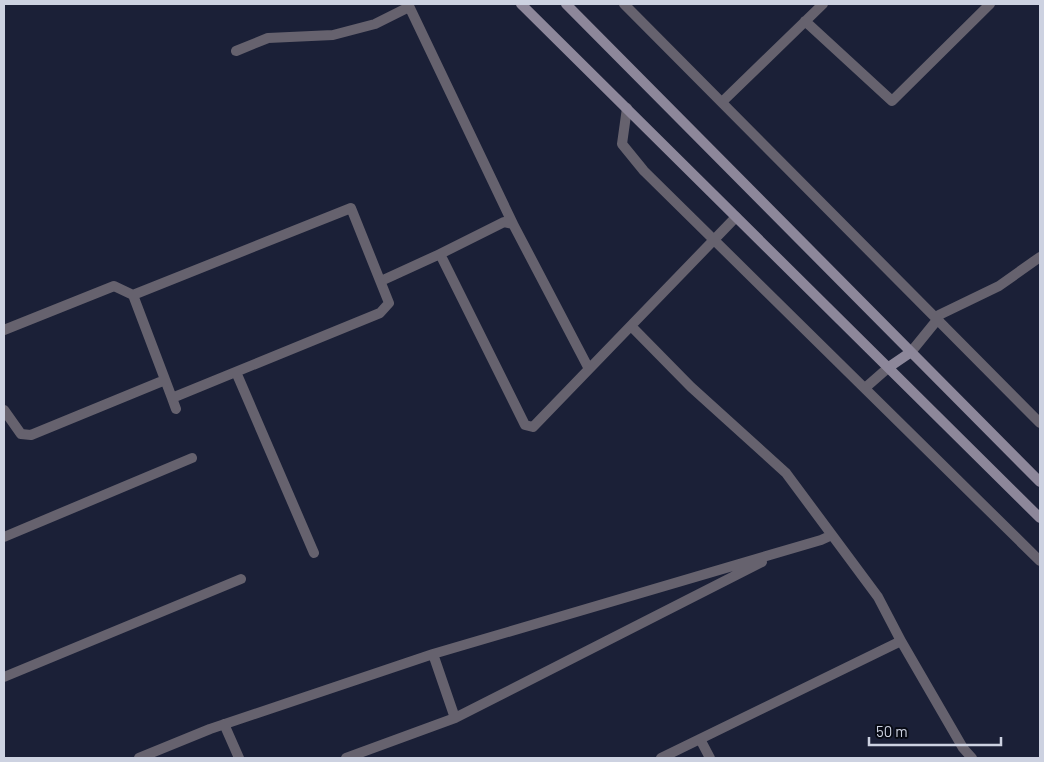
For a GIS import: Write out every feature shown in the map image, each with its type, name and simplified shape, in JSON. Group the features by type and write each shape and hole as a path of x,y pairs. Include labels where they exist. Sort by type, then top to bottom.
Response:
{"street":[{"path":"522,4 1040,518"},
{"path":"566,4 1040,482"},
{"path":"624,4 1040,424"},
{"path":"722,102 822,4"},
{"path":"806,21 892,101 990,4"},
{"path":"236,51 268,38 333,35 375,24 409,5 514,224 590,369"},
{"path":"627,108 622,144 644,171 1040,561"},
{"path":"133,295 351,208 381,281 389,303 380,313 172,398"},
{"path":"440,254 525,425 533,427 736,217"},
{"path":"381,281 504,222 514,224"},
{"path":"865,388 888,367 911,352 940,315 999,286 1040,257"},
{"path":"4,330 114,286 133,295 176,409"},
{"path":"631,326 691,387 786,473 878,597 901,641 963,748 972,758"},
{"path":"236,372 314,553"},
{"path":"4,410 21,434 31,435 165,380"},
{"path":"4,537 192,458"},
{"path":"139,758 198,733 433,654 832,535"},
{"path":"346,758 455,718 785,550"},
{"path":"4,677 241,579"},
{"path":"661,758 901,641"},
{"path":"433,654 455,718"},
{"path":"224,724 239,758"},
{"path":"700,739 710,758"}]}
